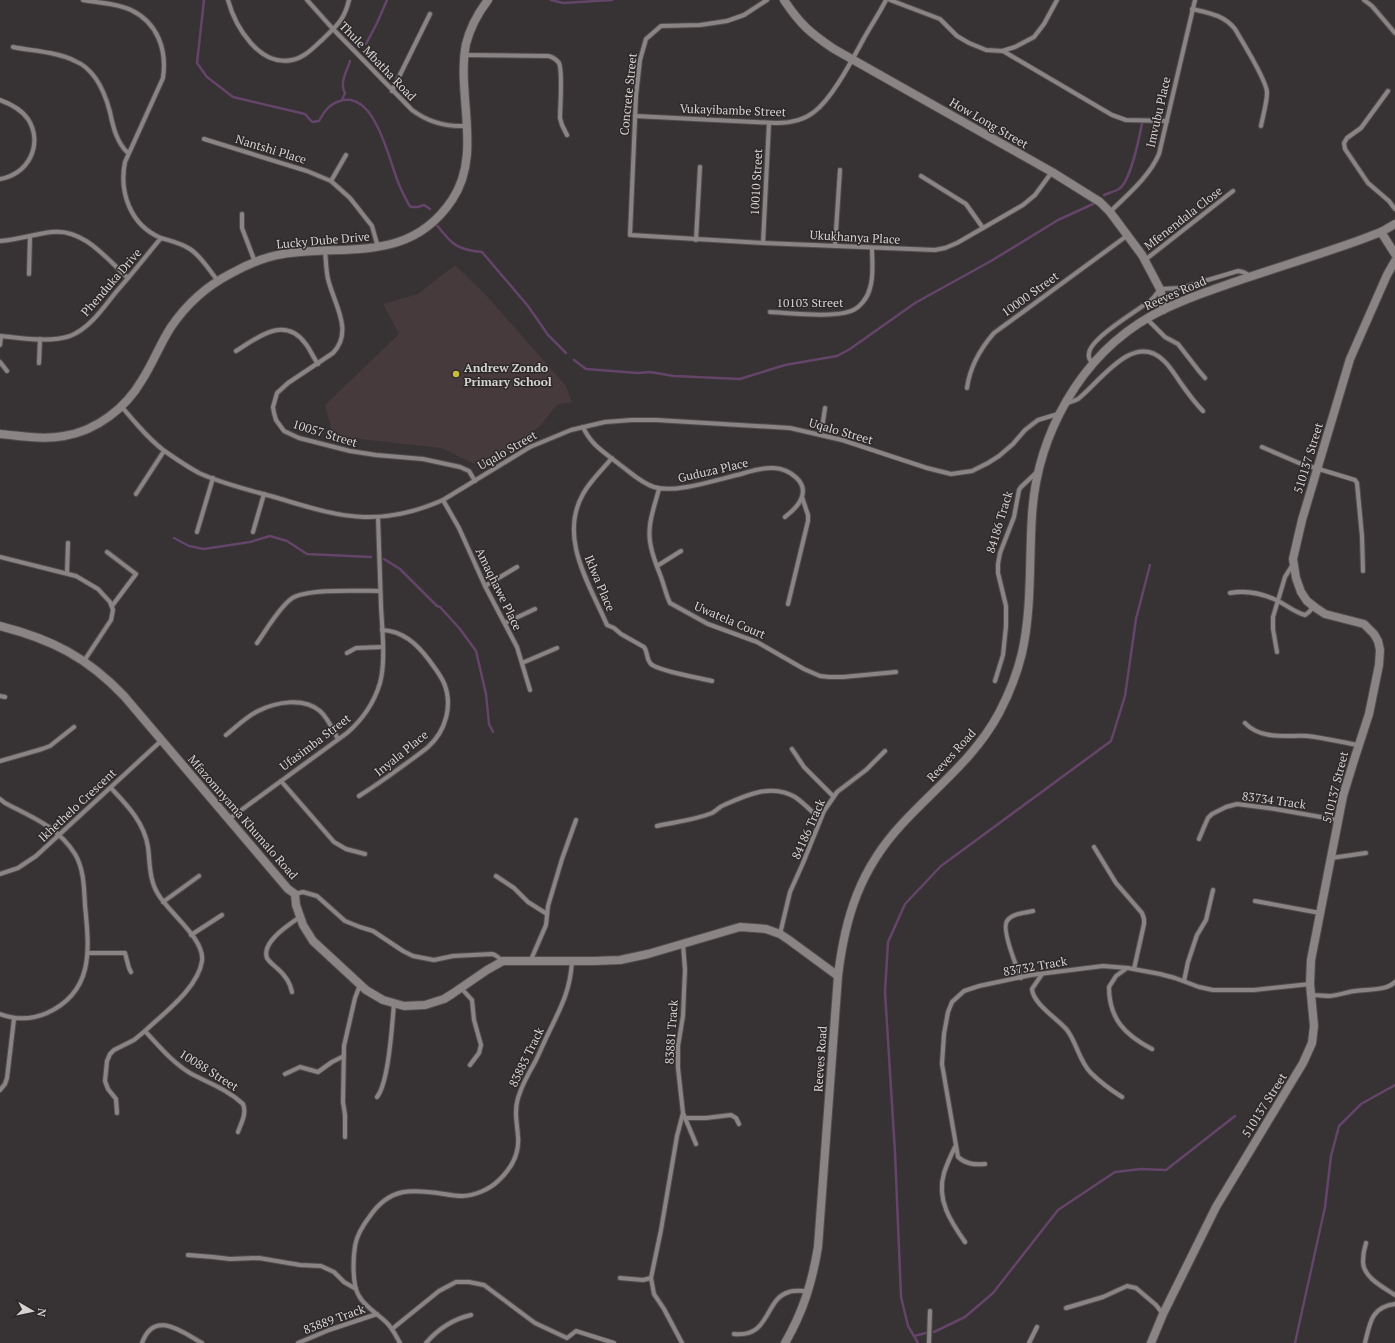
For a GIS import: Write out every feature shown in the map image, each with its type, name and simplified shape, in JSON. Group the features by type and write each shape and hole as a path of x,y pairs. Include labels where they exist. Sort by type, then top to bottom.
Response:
{"street":[{"path":"83,0 124,8 135,12 153,28 159,38 162,48 164,68 163,78 128,153 123,171 124,192 135,218 161,238 189,248 201,259 218,281"},
{"path":"228,0 239,28 246,38 262,53 270,58 278,60 292,60 305,54 343,18 349,0"},
{"name":"Thule Mbatha Road","path":"307,0 405,104 419,115 449,126 466,126"},
{"name":"Lucky Dube Drive","path":"0,434 34,437 65,436 92,427 112,414 121,406 142,380 161,343 179,316 192,302 218,281 254,262 281,254 378,248 406,240 427,227 445,210 458,191 464,170 467,144 464,55 471,29 476,18 488,0"},
{"name":"Concrete Street","path":"630,235 635,116 640,60 645,42 649,36 660,27 700,25 727,21 744,15 767,0"},
{"name":"How Long Street","path":"784,0 795,16 811,33 834,49 1052,172 1095,198 1110,212 1145,260 1160,289 1163,300 1163,310"},
{"path":"890,0 940,19 957,36 969,44 986,50 1002,51 1024,44 1040,31 1056,0"},
{"name":"Imvubu Place","path":"1110,212 1147,175 1155,164 1159,154 1195,0"},
{"name":"Vukayibambe Street","path":"635,116 769,123 786,123 809,116 826,100 853,59 884,1"},
{"path":"1366,1 1395,33"},
{"path":"1192,9 1220,16 1230,23 1235,29 1265,82 1267,93 1260,126"},
{"path":"392,91 430,14"},
{"path":"13,47 64,56 75,60 86,68 93,76 105,96 117,138 123,149 128,153"},
{"path":"1002,51 1112,115 1126,120 1167,121"},
{"path":"464,55 548,56 555,59 558,62 560,72 560,118 567,135"},
{"path":"1388,91 1361,128 1347,138 1344,143 1345,149 1368,183 1389,201 1395,209"},
{"path":"0,100 16,108 24,115 31,125 35,140 34,148 27,164 15,175 0,179"},
{"name":"10010 Street","path":"763,243 769,123"},
{"name":"Nantshi Place","path":"204,139 307,171 331,181 350,198 372,226 378,248"},
{"path":"331,181 346,156"},
{"path":"696,240 700,167"},
{"path":"835,246 840,170"},
{"name":"Ukukhanya Place","path":"630,235 696,240 916,250 940,249 957,243 1012,212 1028,201 1035,195 1052,172"},
{"path":"921,176 966,204 983,228"},
{"name":"Mfenendala Close","path":"1145,260 1233,191"},
{"path":"242,214 242,228 254,262"},
{"name":"Reeves Road","path":"785,1343 799,1317 814,1268 818,1241 838,976 842,946 848,919 861,886 874,860 901,826 976,748 988,732 1012,685 1022,656 1026,635 1033,505 1038,471 1058,414 1093,364 1125,334 1147,318 1187,299 1334,249 1381,232 1395,224"},
{"path":"0,242 59,231 71,233 98,251 128,278"},
{"path":"1381,232 1395,254"},
{"name":"10000 Street","path":"968,388 971,370 975,360 994,333 1128,235"},
{"path":"29,274 30,236"},
{"name":"Phenduka Drive","path":"0,336 40,339 70,336 84,327 96,316 161,238"},
{"name":"10103 Street","path":"770,312 831,314 851,311 856,308 865,299 871,286 872,248"},
{"name":"10057 Street","path":"325,251 328,278 342,323 343,330 341,341 338,348 333,353 288,383 277,393 273,407 276,420 284,431 299,438 350,451 423,459 460,467 469,471 475,481"},
{"name":"510137 Street","path":"1151,1343 1163,1314 1216,1207 1308,1054 1312,1042 1314,1026 1310,984 1311,960 1347,782 1369,714 1379,665 1380,650 1378,641 1374,634 1364,624 1329,615 1314,607 1307,601 1301,592 1293,564 1296,540 1355,347 1387,275 1395,261"},
{"path":"1093,364 1089,358 1089,351 1092,346 1118,322 1150,302 1160,289 1172,290 1182,288 1238,271 1251,277"},
{"path":"1147,318 1165,337 1178,344 1205,378"},
{"path":"236,351 267,332 272,330 284,330 294,333 300,337 318,364"},
{"path":"0,336 0,345"},
{"path":"39,363 40,339"},
{"path":"1064,404 1078,398 1113,366 1128,355 1145,351 1156,354 1163,360 1190,397 1203,411"},
{"path":"0,362 7,371"},
{"name":"Uqalo Street","path":"121,406 164,451 199,473 264,494 333,513 363,517 378,517 405,513 443,500 530,446 571,430 605,422 656,420 776,427 802,430 842,440 927,468 951,474 980,468 999,456 1038,420 1058,414"},
{"path":"821,435 825,408"},
{"name":"Guduza Place","path":"583,427 591,442 638,479 659,489 675,490 773,467 789,472 797,477 802,489 802,497"},
{"path":"1262,448 1317,469 1355,480 1357,483 1362,536 1363,571"},
{"path":"136,494 164,451"},
{"name":"Iklwa Place","path":"612,458 584,492 575,516 575,548 587,583 607,626 614,628 644,647 649,662 653,666 712,680"},
{"name":"84186 Track","path":"995,681 1003,655 1006,626 1006,606 998,573 998,559 1014,517 1019,490 1038,471"},
{"path":"198,532 213,478"},
{"name":"Uwatela Court","path":"659,489 650,528 651,548 670,603 708,624 757,642 804,669 820,676 829,677 896,672"},
{"path":"253,532 264,494"},
{"path":"785,517 796,507 802,497"},
{"path":"788,604 808,521 807,510 802,497"},
{"name":"Amaqhawe Place","path":"443,500 459,528 485,586 505,622 522,662 530,690"},
{"name":"Ufasimba Street","path":"230,819 356,725 369,708 377,692 382,673 378,517"},
{"path":"67,573 68,543"},
{"path":"657,566 681,551"},
{"path":"84,661 111,620 112,606 136,574 107,552"},
{"path":"0,557 67,573 81,578 92,584 102,593 112,606"},
{"path":"1277,652 1272,617 1285,577 1293,564"},
{"path":"485,586 517,567"},
{"path":"257,643 285,605 296,596 310,592 380,591"},
{"path":"1230,593 1242,591 1250,592 1278,601 1304,615 1314,607"},
{"path":"505,622 535,609"},
{"name":"Mfazomnyama Khumalo Road","path":"0,626 47,640 84,661 116,687 230,819 288,889 295,894 296,905 300,917 307,933 313,941 360,985 375,996 394,1004 413,1006 433,1003 448,996 503,961"},
{"name":"Inyala Place","path":"359,796 428,747 440,733 444,725 448,709 444,683 428,658 408,638 392,630 382,630"},
{"path":"347,653 356,648 382,648"},
{"path":"522,662 557,648"},
{"path":"226,735 257,711 282,703 298,702 310,705 321,712 338,739"},
{"path":"1245,724 1250,728 1268,735 1306,736 1358,745"},
{"path":"0,761 33,753 46,748 59,740 74,727"},
{"name":"Ikhethelo Crescent","path":"0,874 10,872 27,863 36,856 60,836 162,740"},
{"path":"792,749 804,767 833,796"},
{"name":"84186 Track","path":"780,934 790,892 820,819 833,796 866,770 885,751"},
{"path":"281,781 334,842 346,849 364,854"},
{"path":"110,788 135,815 143,830 148,845 153,883 163,902 199,944 202,953 202,963 198,974 189,989 145,1031 134,1040 114,1050 110,1054 107,1061 105,1081 108,1089 116,1099 117,1113"},
{"path":"657,826 710,814 723,805 767,790 786,792 796,797 820,819"},
{"path":"0,799 47,825 60,836 76,856 81,871 88,953 85,972 81,981 69,998 62,1004 45,1014 33,1017 14,1019 0,1014"},
{"name":"83734 Track","path":"1199,839 1208,818 1212,814 1226,807 1237,804 1339,820"},
{"path":"530,962 546,925 547,914 562,859 576,820"},
{"path":"1094,847 1116,882 1142,914 1144,919 1134,969"},
{"path":"1331,858 1366,853"},
{"path":"163,902 200,876"},
{"path":"496,876 514,888 528,902 547,914"},
{"path":"1184,981 1188,962 1197,935 1206,920 1213,890"},
{"path":"295,894 303,892 317,896 345,920 373,931 413,956 434,960 453,956 492,954 503,961 572,962 620,960 648,954 740,927 756,927 766,928 780,934 838,976"},
{"path":"1255,901 1320,913"},
{"path":"1020,978 1007,934 1006,924 1008,919 1016,915 1033,911"},
{"path":"191,935 222,914"},
{"path":"292,992 287,978 269,961 266,954 269,944 274,938 300,917"},
{"name":"83881 Track","path":"683,943 685,970 683,1016 678,1046 678,1056 683,1113 696,1144"},
{"path":"88,953 125,953 128,968 132,972"},
{"name":"83883 Track","path":"400,1343 396,1341 392,1329 360,1299 356,1289 354,1263 356,1242 363,1226 382,1201 390,1196 404,1191 467,1196 477,1193 497,1182 511,1167 516,1158 518,1148 515,1111 517,1099 567,994 571,977 572,962"},
{"name":"83732 Track","path":"985,1164 974,1165 963,1161 958,1157 942,1064 944,1034 948,1012 952,1002 968,990 1050,972 1103,966 1134,969 1184,981 1199,987 1213,990 1266,989 1310,984"},
{"path":"1128,968 1116,976 1109,987 1116,1018 1124,1030 1137,1041 1152,1049"},
{"path":"1043,974 1033,985 1032,989 1035,998 1066,1029 1088,1070 1122,1097"},
{"path":"1311,995 1335,995 1385,987 1392,985 1395,982"},
{"path":"345,1137 345,1115 343,1102 345,1038 355,998 360,985"},
{"path":"461,988 472,1000 474,1020 480,1045 479,1053 470,1065"},
{"path":"377,1097 382,1087 389,1053 394,1004"},
{"path":"0,1090 5,1084 7,1078 14,1019"},
{"name":"10088 Street","path":"145,1031 180,1066 220,1088 243,1104 244,1114 238,1132"},
{"path":"285,1074 300,1067 318,1072 344,1056"},
{"path":"682,1343 664,1309 654,1294 651,1278 677,1136 683,1113"},
{"path":"685,1118 696,1119 731,1115 736,1118 740,1124"},
{"path":"955,1146 944,1174 942,1190 948,1216 965,1242"},
{"path":"1366,1242 1363,1262 1366,1273 1373,1280 1395,1294"},
{"path":"188,1255 230,1259 259,1258 300,1265 321,1266 334,1272 344,1282 356,1289"},
{"path":"620,1278 643,1280 651,1278"},
{"path":"392,1329 429,1298 445,1287 456,1282 468,1282 484,1285 535,1323 567,1338 576,1331 614,1343"},
{"path":"1066,1308 1103,1297 1125,1286 1131,1286 1146,1295 1163,1314"},
{"path":"734,1334 743,1335 756,1329 766,1319 778,1299 784,1294 790,1291 808,1291"},
{"path":"1365,1343 1371,1321 1375,1313 1382,1307 1395,1304"},
{"path":"929,1343 930,1310"},
{"name":"83889 Track","path":"298,1343 329,1330 377,1314"},
{"path":"426,1343 447,1325 461,1317 471,1315"},
{"path":"142,1343 144,1337 150,1329 155,1326 165,1324 172,1326 202,1343"},
{"path":"1029,1343 1037,1327"}],"shaded area":[{"name":"Andrew Zondo Primary School","path":"455,265 485,294 566,386 572,402 557,405 539,427 496,460 483,468 441,448 333,436 325,405 399,334 383,304 418,294"}],"waterway":[{"path":"204,0 197,63 207,77 233,97 305,114 312,122 319,121 330,106 336,102 352,100 363,106 379,129 399,185 409,205 411,207 424,205 430,209"},
{"path":"366,44 387,0"},
{"path":"551,0 563,3 612,0"},
{"path":"342,100 345,93 343,89 343,81 350,61"},
{"path":"1104,195 1119,189 1127,177 1137,149 1142,124"},
{"path":"574,360 586,369 638,373 650,372 674,376 740,379 785,365 837,356 850,349 915,303 991,261 1058,220 1093,204"},
{"path":"436,224 450,241 460,247 482,252 528,306 548,335 566,353"},
{"path":"174,538 189,546 204,549 250,542 270,536 287,541 307,554 371,557"},
{"path":"384,559 400,569 437,606 440,607 460,629 476,651 486,694 489,724 493,732"},
{"path":"918,1343 908,1326 901,1297 895,1152 885,992 888,942 905,904 941,866 1111,741 1125,696 1136,619 1150,565"},
{"path":"1295,1343 1325,1207 1331,1156 1339,1126 1361,1104 1395,1085"},
{"path":"934,1332 965,1317 993,1293 1058,1210 1115,1172 1141,1169 1166,1170 1235,1116"},
{"path":"914,1336 926,1333"}],"place":[{"name":"Andrew Zondo Primary School","path":"456,374"}]}
